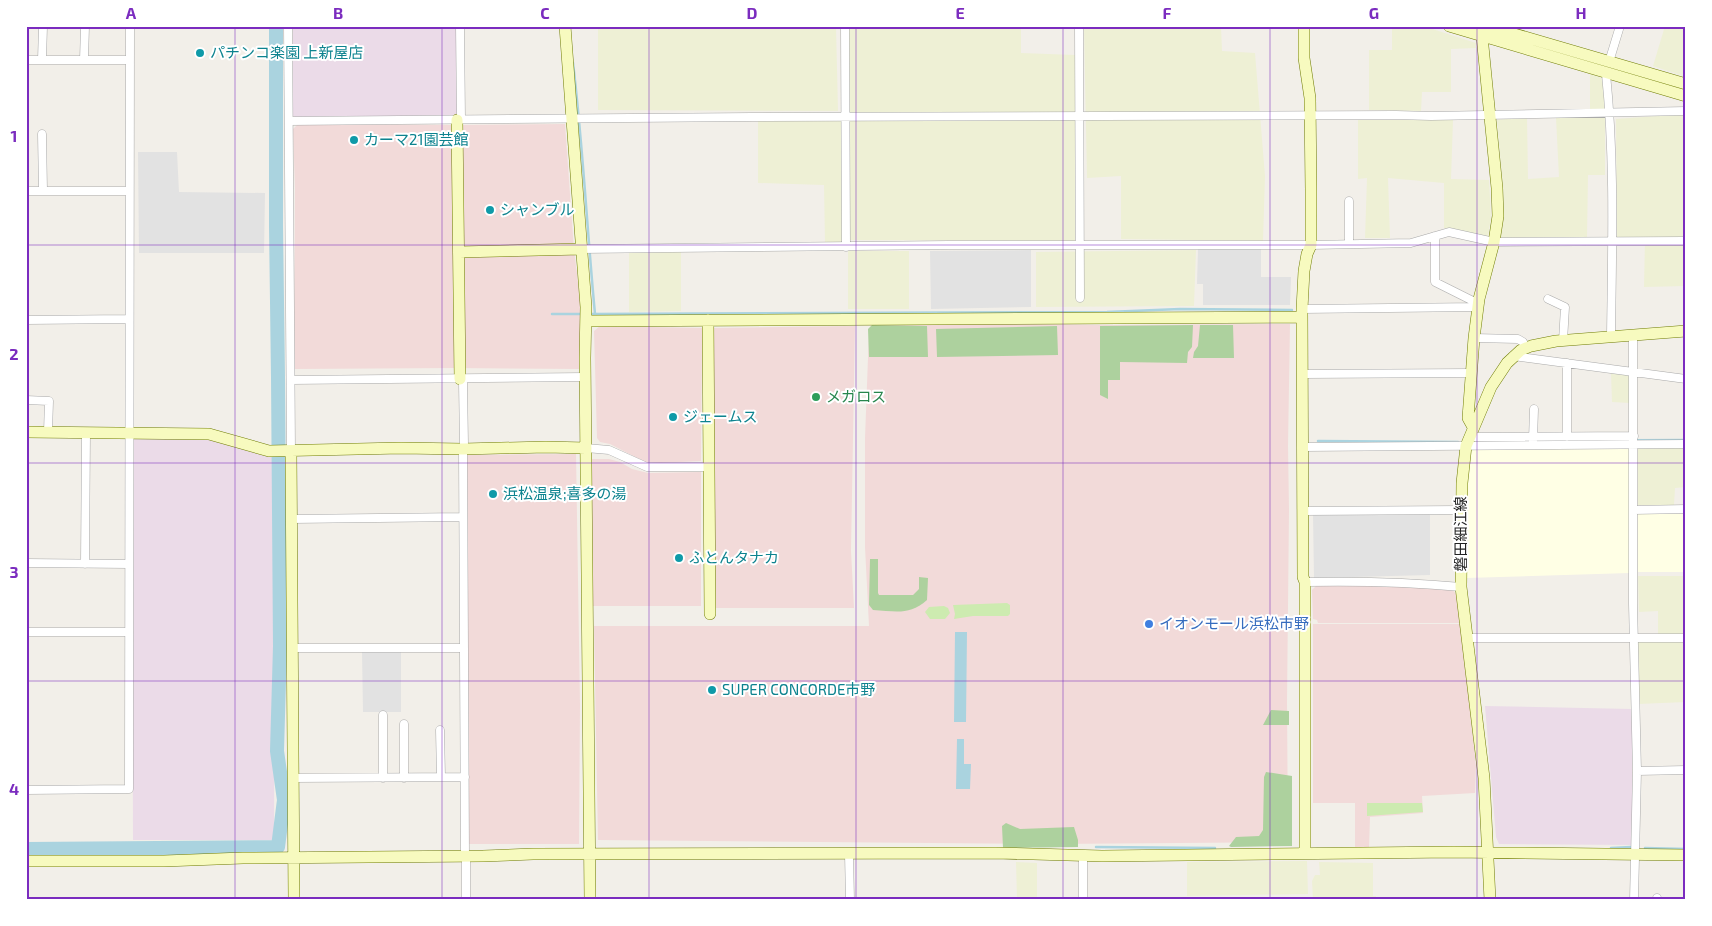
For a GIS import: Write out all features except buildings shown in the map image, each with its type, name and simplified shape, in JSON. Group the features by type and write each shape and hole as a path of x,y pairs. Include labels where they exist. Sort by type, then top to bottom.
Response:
{"street":[{"path":"42,60 43,26"},
{"path":"84,60 85,26"},
{"path":"26,790 129,789 128,191 130,26"},
{"path":"288,26 294,900"},
{"path":"460,26 458,252 460,378 463,382 464,445 466,900"},
{"path":"565,26 581,249 592,321 585,333 590,900"},
{"path":"845,26 846,247"},
{"path":"1079,26 1080,298"},
{"path":"1304,26 1304,58 1311,115 1311,245 1307,254 1304,271 1302,313 1303,577 1305,582 1305,853"},
{"path":"1448,26 1483,29 1607,68 1686,96"},
{"path":"1611,337 1612,241 1610,113 1607,68 1620,26"},
{"path":"1470,437 1468,418 1474,338 1498,216 1483,29"},
{"path":"26,60 130,60"},
{"path":"1607,68 1686,84"},
{"path":"289,122 1396,114 1431,116 1686,111"},
{"path":"42,134 42,191"},
{"path":"26,191 128,191"},
{"path":"1349,201 1349,243"},
{"path":"458,252 628,248 1411,243 1449,232 1494,242 1686,241"},
{"path":"1435,236 1435,282 1479,306"},
{"path":"1548,299 1565,307 1564,340"},
{"path":"592,321 1302,313 1479,306"},
{"path":"26,320 129,319"},
{"path":"708,320 710,614"},
{"name":"磐田細江線","path":"1490,900 1484,778 1461,587 1462,483 1470,437 1491,387 1513,356 1526,348 1564,340 1686,331"},
{"path":"1633,336 1633,604 1637,771 1634,900"},
{"path":"1474,338 1518,339 1523,342 1526,348"},
{"path":"1513,356 1686,379"},
{"path":"1566,437 1567,363"},
{"path":"1303,374 1472,373"},
{"path":"291,380 585,377"},
{"path":"26,400 49,401 48,432"},
{"path":"1533,441 1534,409"},
{"path":"26,432 209,434 269,450 291,451 546,446 586,448 609,450 647,468 709,467"},
{"path":"85,564 86,432"},
{"path":"1303,447 1470,437 1533,441 1634,440"},
{"path":"1533,441 1566,437 1686,444"},
{"path":"1304,511 1462,510"},
{"path":"1634,510 1686,510"},
{"path":"292,519 463,517"},
{"path":"26,563 129,564"},
{"path":"1305,582 1361,580 1461,587"},
{"path":"26,632 129,632"},
{"path":"1468,638 1686,638"},
{"path":"293,648 464,648"},
{"path":"383,715 383,778"},
{"path":"404,724 404,778"},
{"path":"440,730 441,778"},
{"path":"1637,771 1686,770"},
{"path":"293,778 466,777"},
{"path":"26,861 164,861 465,853 996,853 1083,856 1488,852 1686,855"},
{"path":"849,854 850,900"},
{"path":"1083,856 1083,900"}],"shaded area":[{"path":"293,26 458,26 459,117 295,117 292,115"},
{"path":"598,26 836,26 838,111 598,110"},
{"path":"848,26 1021,26 1021,53 1075,55 1075,241 848,240"},
{"path":"1084,26 1221,26 1222,51 1255,53 1265,176 1263,241 1121,239 1121,176 1087,178"},
{"path":"1392,26 1423,26 1476,43 1476,48 1451,49 1451,92 1422,92 1421,111 1369,110 1369,50 1392,50"},
{"path":"1665,26 1686,26 1686,77 1653,66"},
{"path":"1590,73 1605,80 1607,106 1604,110 1590,110"},
{"path":"1686,114 1686,286 1644,287 1645,239 1617,237 1616,119"},
{"path":"1527,117 1528,179 1559,177 1556,118 1605,117 1605,175 1588,175 1587,237 1499,238 1502,178 1497,120"},
{"path":"1358,120 1453,120 1451,179 1489,180 1491,217 1488,237 1444,228 1444,183 1388,178 1390,238 1365,238 1367,178 1358,179"},
{"path":"758,121 844,121 844,243 825,244 824,185 758,183"},
{"path":"298,124 565,124 574,250 582,314 581,369 294,369 295,188 293,129"},
{"path":"138,152 177,152 179,192 265,193 264,253 139,253"},
{"path":"1198,249 1261,249 1261,277 1291,277 1290,305 1203,305 1203,284 1197,284"},
{"path":"1031,250 1031,307 931,309 930,251"},
{"path":"1196,250 1194,306 1036,307 1036,252"},
{"path":"848,251 909,251 909,309 848,309"},
{"path":"629,252 681,252 681,311 629,312"},
{"path":"965,323 1110,325 1290,324 1287,702 1288,842 1053,844 598,840 594,626 869,626 865,547 865,438 869,331 872,325"},
{"path":"600,326 702,328 701,461 645,462 610,444 600,442 597,438 594,331"},
{"path":"855,326 851,551 854,608 712,608 714,328"},
{"path":"1611,373 1631,376 1630,403 1612,402"},
{"path":"132,436 212,437 275,456 274,840 133,840"},
{"path":"1638,448 1686,448 1686,487 1675,488 1674,505 1638,505"},
{"path":"1629,449 1630,573 1466,578 1466,484 1470,450"},
{"path":"576,454 580,705 579,844 469,844 466,585 467,455"},
{"path":"592,459 609,459 620,462 632,469 648,473 701,472 701,606 592,606"},
{"path":"1313,514 1430,514 1430,575 1314,578"},
{"path":"1638,514 1686,514 1686,572 1638,572"},
{"path":"1638,576 1686,576 1686,634 1658,634 1658,611 1639,612"},
{"path":"1359,583 1452,589 1456,594 1462,623 1318,623 1317,620 1313,619 1312,590 1316,586"},
{"path":"1313,624 1462,624 1476,767 1475,793 1422,796 1423,813 1370,817 1369,848 1355,849 1355,803 1313,803"},
{"path":"1637,642 1686,642 1686,702 1638,704"},
{"path":"401,651 401,712 363,712 362,652"},
{"path":"1485,706 1632,709 1632,845 1499,844 1496,837"},
{"path":"1307,861 1308,894 1187,896 1187,862"},
{"path":"1016,862 1037,863 1037,900 1017,900"},
{"path":"1319,862 1373,863 1373,896 1376,896 1376,900 1313,900 1312,881 1315,875 1320,875"}],"green space":[{"path":"872,325 927,326 928,357 869,357 868,329"},
{"path":"1193,325 1192,347 1188,352 1187,363 1120,362 1120,380 1108,380 1108,399 1100,395 1100,326"},
{"path":"1200,325 1233,325 1234,358 1193,358 1198,346"},
{"path":"1057,326 1058,355 937,357 936,329"},
{"path":"870,559 878,559 879,595 913,595 919,589 919,577 928,578 927,600 908,610 873,610 869,605"},
{"path":"1007,603 1010,605 1010,614 1008,616 973,616 954,619 953,605"},
{"path":"944,606 948,608 950,613 945,619 930,619 925,612 929,607"},
{"path":"1271,710 1289,711 1289,725 1263,725"},
{"path":"1266,772 1292,776 1292,846 1231,847 1229,846 1236,837 1259,836 1263,830 1264,777"},
{"path":"1367,803 1422,803 1423,812 1367,816"},
{"path":"1006,823 1020,829 1074,827 1078,847 1003,848 1002,826"}],"water":[{"path":"955,632 967,632 966,722 954,722"},
{"path":"957,739 964,739 964,764 971,764 970,789 956,789"}],"waterway":[{"path":"26,849 278,847 284,800 277,751 280,646 276,26"},
{"path":"573,63 580,125 595,314"},
{"path":"589,314 1107,312 1180,309 1292,310"},
{"path":"552,314 583,314"},
{"path":"1475,441 1686,440"},
{"path":"1318,441 1458,442"},
{"path":"1096,847 1215,848"},
{"path":"1611,848 1631,847"},
{"path":"1645,848 1686,849"}],"place":[{"name":"パチンコ楽園 上新屋店","path":"200,53"},
{"name":"カーマ21園芸館","path":"354,140"},
{"name":"シャンブル","path":"490,210"},
{"name":"メガロス","path":"816,397"},
{"name":"ジェームス","path":"673,417"},
{"name":"浜松温泉;喜多の湯","path":"493,494"},
{"name":"ふとんタナカ","path":"679,558"},
{"name":"イオンモール浜松市野","path":"1149,624"},
{"name":"SUPER CONCORDE市野","path":"712,690"}]}
